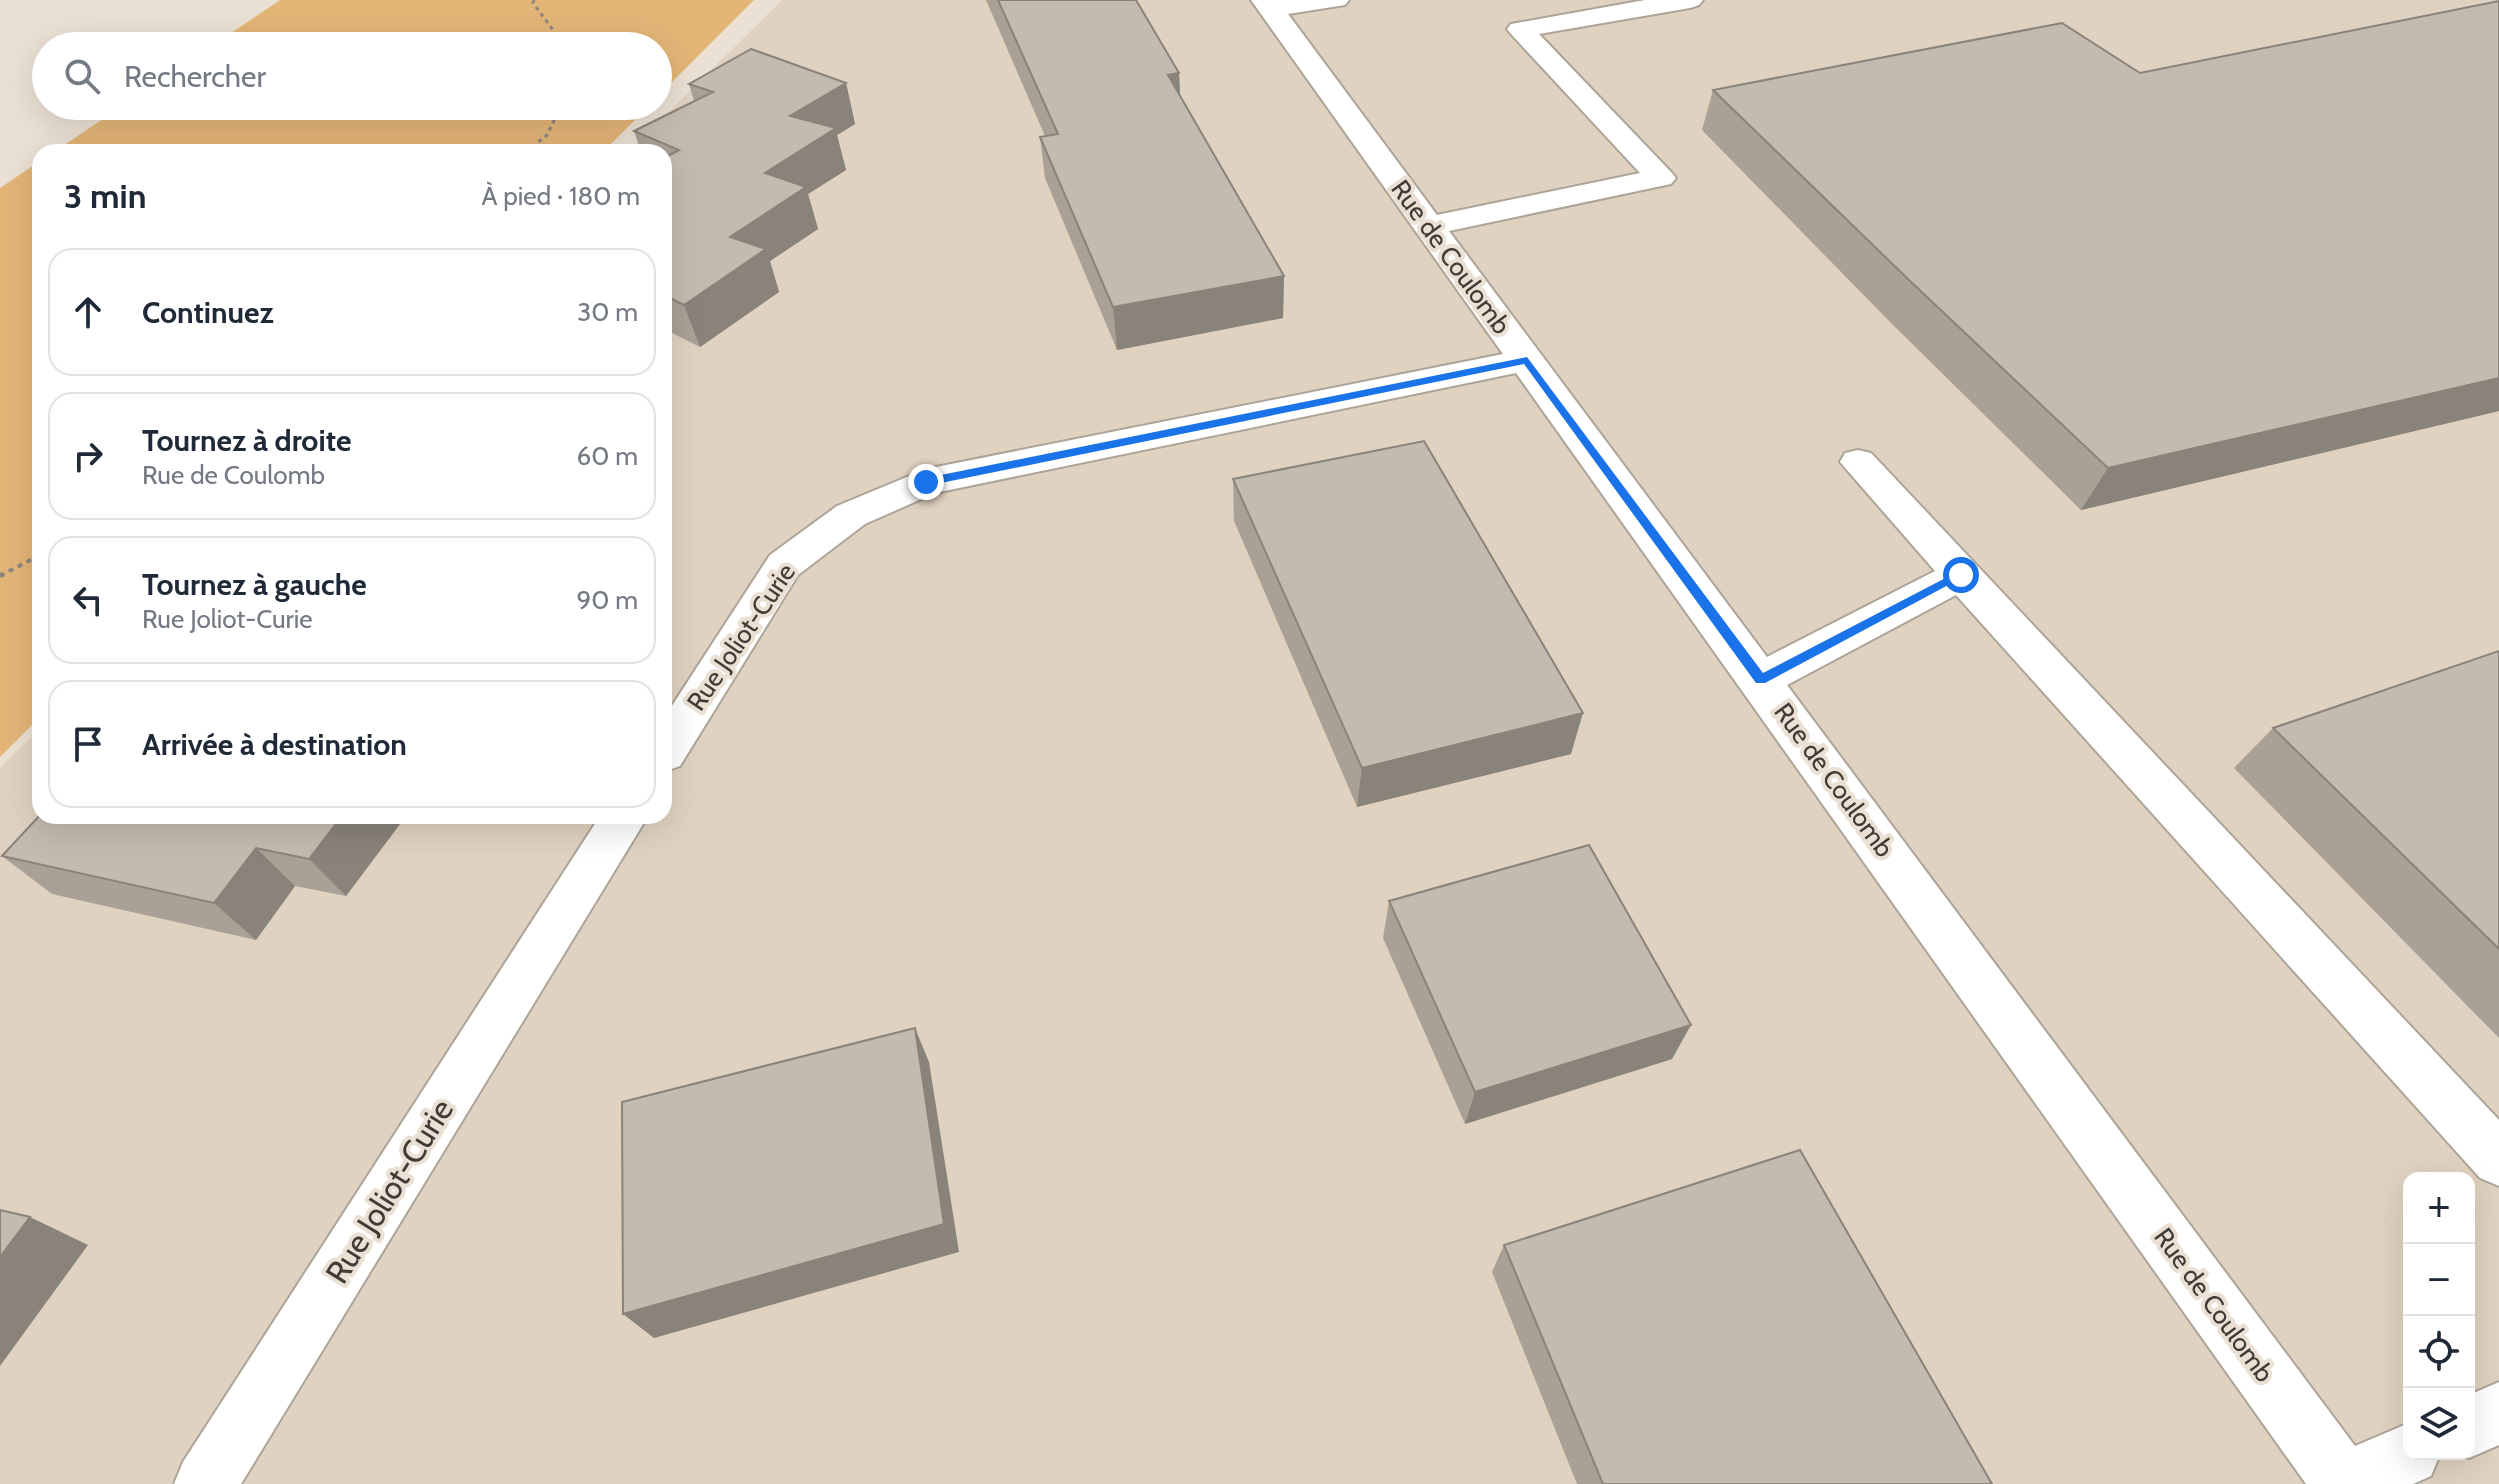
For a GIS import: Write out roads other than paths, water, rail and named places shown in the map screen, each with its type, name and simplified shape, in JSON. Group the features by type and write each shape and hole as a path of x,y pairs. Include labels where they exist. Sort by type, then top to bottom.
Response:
{"street":[{"path":"1268,4 1336,0"},
{"path":"1428,226 1661,178 1520,29 1690,0"},
{"name":"Rue de Coulomb","path":"1268,4 2344,1483"},
{"name":"Rue Joliot-Curie","path":"672,741 784,565 851,515 926,482 1527,360"},
{"path":"1858,462 2499,1159"},
{"path":"1761,679 1961,575"},
{"name":"Rue Joliot-Curie","path":"205,1484 620,824"},
{"path":"2475,1424 2499,1413"},
{"path":"2344,1483 2403,1457"}]}
